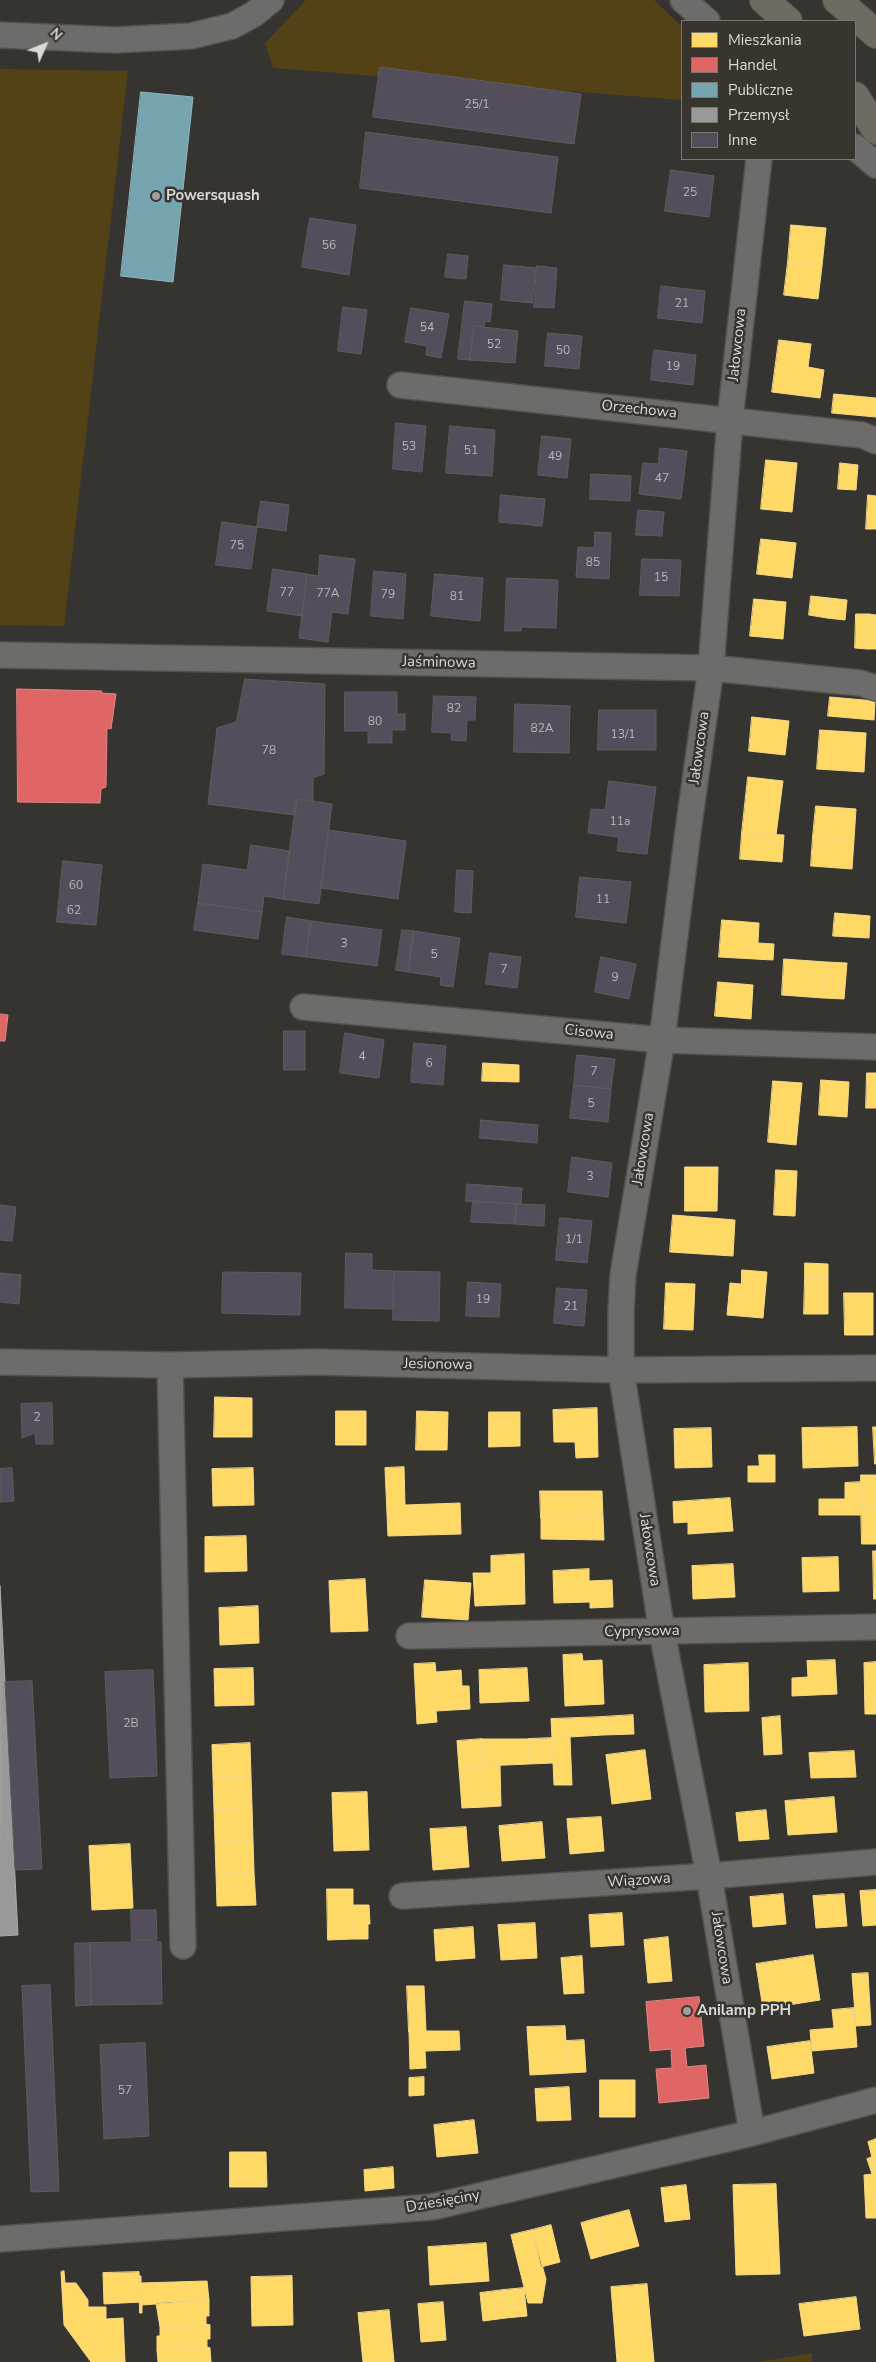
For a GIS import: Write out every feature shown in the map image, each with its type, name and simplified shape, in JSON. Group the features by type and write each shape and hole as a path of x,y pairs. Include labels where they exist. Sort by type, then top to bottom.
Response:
{"highway":[{"path":"764,0 787,20"},
{"path":"837,0 876,34"},
{"path":"856,81 876,98"},
{"path":"856,98 876,130"}],"street":[{"path":"0,35 115,40 191,36 232,26 254,14 270,0"},
{"path":"684,0 706,20"},
{"path":"856,148 876,165"},
{"name":"Jałowcowa","path":"752,2133 709,1876 662,1632 621,1370 621,1311 623,1275 662,1040 688,831 711,668 730,420 759,160"},
{"name":"Orzechowa","path":"400,385 730,420 862,436 876,442"},
{"name":"Jaśminowa","path":"0,654 711,668 860,683 876,688"},
{"name":"Cisowa","path":"303,1007 662,1040 876,1047"},
{"name":"Jesionowa","path":"0,1362 170,1364 317,1362 621,1370 876,1368"},
{"path":"170,1364 183,1946"},
{"name":"Cyprysowa","path":"408,1636 876,1627"},
{"name":"Wiązowa","path":"402,1896 709,1876 876,1862"},
{"name":"Dziesięciny","path":"0,2239 432,2207 752,2133 876,2100"}],"shaded area":[{"path":"306,0 654,0 681,26 681,100 273,68 265,43"},
{"path":"0,69 128,71 64,626 0,625"},
{"path":"812,2353 812,2362 758,2362"}],"building: Mieszkania":[{"path":"791,225 826,228 822,266 788,262"},
{"path":"788,262 822,266 818,299 784,295"},
{"path":"779,340 811,344 808,367 824,370 820,398 772,392"},
{"path":"834,394 876,398 876,417 832,413"},
{"path":"766,460 797,463 792,512 761,509"},
{"path":"840,463 858,465 856,490 838,489"},
{"path":"868,495 876,496 876,529 866,529"},
{"path":"761,539 796,543 792,578 757,574"},
{"path":"811,596 829,598 827,618 809,615"},
{"path":"829,598 847,600 845,620 827,618"},
{"path":"754,599 786,602 783,639 750,636"},
{"path":"856,614 869,614 867,649 855,648"},
{"path":"869,614 876,615 876,649 867,649"},
{"path":"830,697 875,701 874,720 828,716"},
{"path":"752,717 789,721 785,755 749,751"},
{"path":"820,730 866,733 864,772 817,769"},
{"path":"748,777 783,781 776,835 742,833"},
{"path":"816,806 856,809 854,840 813,836"},
{"path":"742,833 784,835 782,862 740,859"},
{"path":"813,836 854,840 852,869 811,866"},
{"path":"835,913 870,916 869,938 833,936"},
{"path":"722,920 759,923 758,943 774,944 773,960 719,957"},
{"path":"784,959 826,962 823,998 782,995"},
{"path":"826,962 847,963 844,999 823,998"},
{"path":"718,982 753,985 751,1019 715,1016"},
{"path":"483,1063 519,1065 519,1082 482,1081"},
{"path":"867,1073 876,1073 876,1108 866,1108"},
{"path":"821,1080 849,1082 847,1117 819,1115"},
{"path":"773,1081 802,1083 796,1145 768,1142"},
{"path":"685,1167 718,1167 717,1211 685,1211"},
{"path":"776,1170 797,1171 795,1216 774,1215"},
{"path":"673,1215 735,1220 733,1256 670,1252"},
{"path":"805,1263 828,1264 828,1279 805,1278"},
{"path":"742,1270 767,1272 763,1318 727,1315 730,1283 741,1284"},
{"path":"805,1278 828,1279 828,1314 804,1314"},
{"path":"666,1283 695,1284 693,1330 664,1329"},
{"path":"844,1293 873,1293 873,1335 845,1335"},
{"path":"215,1397 252,1398 252,1437 214,1437"},
{"path":"597,1408 598,1457 576,1458 575,1442 554,1442 553,1410"},
{"path":"336,1411 366,1411 366,1445 336,1445"},
{"path":"417,1411 448,1412 447,1450 416,1450"},
{"path":"489,1412 520,1412 520,1446 489,1447"},
{"path":"857,1427 858,1466 803,1468 802,1428"},
{"path":"873,1427 876,1427 876,1464 875,1464"},
{"path":"711,1428 712,1467 675,1468 674,1429"},
{"path":"759,1455 775,1455 775,1482 748,1482 748,1466 759,1466"},
{"path":"404,1467 405,1505 460,1503 461,1534 388,1536 385,1468"},
{"path":"253,1468 254,1505 213,1506 212,1469"},
{"path":"861,1475 876,1475 876,1507 861,1506"},
{"path":"861,1482 861,1515 819,1515 819,1499 845,1499 845,1483"},
{"path":"540,1491 602,1491 603,1517 541,1518"},
{"path":"730,1498 733,1531 688,1534 688,1522 674,1523 673,1502"},
{"path":"861,1506 876,1507 876,1544 862,1544"},
{"path":"603,1517 604,1540 541,1539 541,1518"},
{"path":"246,1536 247,1571 205,1572 205,1537"},
{"path":"873,1551 876,1551 876,1599 874,1599"},
{"path":"524,1554 525,1604 475,1606 473,1573 491,1573 491,1556"},
{"path":"838,1557 839,1591 803,1592 802,1558"},
{"path":"733,1564 735,1597 693,1599 692,1566"},
{"path":"589,1569 589,1581 612,1580 613,1607 590,1608 590,1602 554,1603 553,1571"},
{"path":"365,1579 368,1631 331,1632 329,1581"},
{"path":"425,1580 471,1583 468,1620 422,1617"},
{"path":"258,1606 259,1643 220,1645 219,1608"},
{"path":"582,1654 583,1661 602,1660 604,1704 565,1706 563,1655"},
{"path":"835,1660 837,1694 792,1696 792,1678 808,1677 807,1661"},
{"path":"876,1662 876,1714 865,1714 864,1663"},
{"path":"435,1663 436,1672 461,1670 462,1686 469,1686 470,1709 436,1711 437,1722 417,1724 414,1664"},
{"path":"748,1663 749,1711 705,1712 704,1665"},
{"path":"253,1668 254,1705 215,1706 214,1669"},
{"path":"527,1668 529,1701 480,1703 479,1670"},
{"path":"633,1715 634,1734 603,1735 602,1717"},
{"path":"780,1716 782,1754 764,1755 762,1718"},
{"path":"602,1717 603,1735 552,1738 551,1719"},
{"path":"570,1737 572,1785 554,1785 552,1738"},
{"path":"552,1738 553,1763 529,1764 528,1739"},
{"path":"482,1739 528,1739 529,1764 483,1766"},
{"path":"482,1739 483,1766 459,1768 457,1741"},
{"path":"250,1743 251,1776 213,1777 212,1745"},
{"path":"645,1750 651,1799 612,1804 606,1755"},
{"path":"854,1751 856,1777 811,1778 809,1753"},
{"path":"500,1765 501,1806 485,1807 483,1766"},
{"path":"483,1766 485,1807 462,1808 459,1768"},
{"path":"251,1776 252,1807 214,1809 213,1777"},
{"path":"367,1792 369,1850 334,1851 332,1793"},
{"path":"834,1797 837,1832 788,1835 785,1801"},
{"path":"252,1807 253,1840 215,1841 214,1809"},
{"path":"766,1810 769,1839 739,1841 736,1813"},
{"path":"601,1817 604,1851 570,1854 567,1819"},
{"path":"542,1822 545,1858 502,1861 499,1826"},
{"path":"466,1827 469,1867 433,1870 430,1829"},
{"path":"253,1840 254,1872 216,1873 215,1841"},
{"path":"130,1844 133,1908 92,1910 89,1846"},
{"path":"254,1872 256,1905 217,1906 216,1873"},
{"path":"327,1889 353,1889 353,1905 369,1905 370,1924 353,1924 353,1939 328,1940"},
{"path":"876,1890 876,1925 863,1926 860,1891"},
{"path":"783,1894 786,1924 753,1927 750,1897"},
{"path":"844,1894 847,1926 816,1928 813,1896"},
{"path":"622,1913 624,1945 591,1947 589,1915"},
{"path":"535,1923 537,1958 501,1960 498,1925"},
{"path":"353,1924 368,1924 368,1939 353,1939"},
{"path":"473,1927 475,1958 436,1961 434,1930"},
{"path":"668,1937 672,1981 648,1983 644,1940"},
{"path":"813,1955 820,2000 763,2009 756,1964"},
{"path":"582,1956 584,1993 564,1994 561,1958"},
{"path":"868,1973 871,2025 856,2026 852,1974"},
{"path":"407,1986 424,1986 426,2031 409,2032"},
{"path":"854,2008 857,2047 812,2051 810,2030 834,2028 832,2010"},
{"path":"565,2026 568,2073 530,2075 527,2027"},
{"path":"459,2031 460,2050 425,2051 426,2068 410,2069 409,2032"},
{"path":"584,2040 586,2072 568,2073 566,2041"},
{"path":"810,2041 814,2073 772,2079 767,2047"},
{"path":"424,2077 424,2095 409,2096 409,2078"},
{"path":"600,2080 635,2080 635,2117 600,2117"},
{"path":"569,2087 571,2120 537,2121 535,2089"},
{"path":"474,2120 478,2153 437,2157 434,2125"},
{"path":"876,2139 876,2172 868,2142"},
{"path":"230,2152 266,2152 267,2187 230,2187"},
{"path":"872,2157 876,2172 876,2218 866,2218 864,2175 872,2174 867,2159"},
{"path":"393,2167 394,2188 365,2191 364,2170"},
{"path":"776,2184 780,2274 736,2275 733,2185"},
{"path":"686,2185 690,2219 665,2222 661,2188"},
{"path":"629,2210 639,2246 605,2255 595,2219"},
{"path":"595,2219 605,2255 591,2259 581,2223"},
{"path":"551,2225 560,2262 541,2267 532,2230"},
{"path":"532,2230 546,2279 542,2303 528,2303 511,2235"},
{"path":"486,2243 489,2281 461,2283 458,2245"},
{"path":"458,2245 461,2283 430,2285 428,2247"},
{"path":"64,2271 65,2283 76,2283 88,2300 88,2307 106,2307 106,2319 123,2318 125,2362 91,2362 64,2325 61,2272"},
{"path":"139,2272 140,2302 104,2304 103,2273"},
{"path":"139,2276 141,2276 141,2283 207,2281 209,2300 142,2305 142,2313 140,2313"},
{"path":"292,2276 293,2325 252,2326 251,2277"},
{"path":"647,2284 654,2362 617,2362 611,2287"},
{"path":"524,2288 527,2316 506,2318 503,2290"},
{"path":"503,2290 506,2318 483,2321 480,2293"},
{"path":"856,2297 860,2329 804,2336 799,2304"},
{"path":"209,2300 209,2316 206,2316 206,2324 210,2325 160,2327 156,2303"},
{"path":"443,2302 446,2340 421,2342 418,2304"},
{"path":"389,2310 394,2362 363,2362 358,2313"},
{"path":"210,2325 210,2339 207,2339 207,2347 210,2348 157,2350 157,2336 160,2336 160,2327"},
{"path":"210,2348 211,2362 158,2362 157,2350"}],"building: Handel":[{"path":"17,689 102,691 101,693 116,694 111,729 107,728 106,787 101,789 100,803 18,802"},
{"path":"0,1014 8,1015 5,1041 0,1041"},
{"path":"699,1997 704,2046 685,2048 687,2067 706,2065 709,2098 659,2103 656,2069 672,2068 671,2049 650,2051 646,2002"}],"building: Publiczne":[{"name":"Powersquash","path":"141,92 193,97 173,282 121,276"}],"building: Przemysł":[{"path":"0,1586 18,1935 0,1936"}],"building: Inne":[{"path":"380,67 581,94 574,144 373,117"},
{"path":"366,132 558,157 551,213 360,188"},
{"path":"671,170 714,176 709,217 665,211"},
{"path":"310,218 356,225 349,275 302,267"},
{"path":"448,254 468,256 466,279 445,277"},
{"path":"504,265 536,268 532,303 501,300"},
{"path":"537,266 557,268 554,308 534,307"},
{"path":"661,286 705,291 702,323 658,318"},
{"path":"465,301 492,304 490,322 485,321 484,327 474,326 470,360 458,359"},
{"path":"343,307 367,310 361,354 338,351"},
{"path":"411,308 449,314 441,358 426,355 427,346 405,342"},
{"path":"474,326 518,331 515,363 470,360"},
{"path":"548,333 582,336 579,369 545,366"},
{"path":"654,350 696,355 693,385 651,380"},
{"path":"396,423 426,426 422,472 393,469"},
{"path":"450,426 495,430 492,476 446,473"},
{"path":"542,436 571,439 567,478 538,475"},
{"path":"660,448 687,451 681,499 639,494 643,463 658,464"},
{"path":"591,474 631,476 630,501 590,499"},
{"path":"501,495 545,499 542,526 499,522"},
{"path":"261,501 289,505 286,531 257,527"},
{"path":"638,510 664,512 662,536 636,535"},
{"path":"222,522 257,527 251,569 216,565"},
{"path":"595,532 611,533 609,579 576,577 578,547 594,548"},
{"path":"320,555 355,559 348,614 332,612 328,642 299,638 307,574 318,576"},
{"path":"642,559 681,560 679,596 640,595"},
{"path":"273,569 307,574 302,616 267,611"},
{"path":"374,571 406,574 403,619 371,616"},
{"path":"435,574 483,578 480,621 431,616"},
{"path":"507,578 558,580 556,628 521,627 521,631 505,631"},
{"path":"245,679 325,684 324,774 313,778 313,802 297,799 295,815 208,804 217,728 236,722"},
{"path":"345,692 397,692 397,714 405,714 405,730 392,730 392,743 368,743 368,731 345,731"},
{"path":"434,696 476,697 475,720 467,720 466,741 451,740 452,733 432,732"},
{"path":"515,704 570,706 569,753 514,752"},
{"path":"599,710 656,710 656,750 598,750"},
{"path":"609,781 656,787 647,854 617,851 619,837 588,833 591,809 605,810"},
{"path":"297,799 332,804 319,904 283,899"},
{"path":"329,830 406,841 398,899 321,888"},
{"path":"251,845 290,851 283,899 264,896 262,912 198,903 203,864 247,870"},
{"path":"63,861 102,865 96,925 57,922"},
{"path":"457,870 473,871 471,913 455,912"},
{"path":"580,877 631,882 626,923 576,917"},
{"path":"198,903 262,912 258,939 194,930"},
{"path":"287,917 311,921 306,957 282,954"},
{"path":"311,921 382,930 377,966 306,957"},
{"path":"402,930 414,931 408,972 396,970"},
{"path":"414,931 460,938 453,987 440,985 441,977 408,972"},
{"path":"490,953 521,957 517,988 486,984"},
{"path":"601,957 636,964 629,999 595,992"},
{"path":"284,1031 305,1031 305,1070 284,1070"},
{"path":"345,1033 384,1040 379,1078 340,1073"},
{"path":"414,1043 446,1046 443,1085 411,1082"},
{"path":"577,1055 615,1059 611,1089 574,1085"},
{"path":"574,1085 611,1089 608,1122 570,1118"},
{"path":"481,1120 538,1125 537,1143 480,1138"},
{"path":"572,1157 612,1163 608,1197 568,1192"},
{"path":"467,1184 522,1188 521,1204 466,1201"},
{"path":"473,1201 517,1204 515,1224 471,1222"},
{"path":"517,1204 545,1205 544,1226 515,1224"},
{"path":"0,1205 16,1207 12,1241 0,1240"},
{"path":"560,1218 592,1221 587,1263 556,1260"},
{"path":"346,1253 372,1254 372,1270 394,1271 393,1309 345,1308"},
{"path":"394,1271 440,1272 439,1321 393,1320"},
{"path":"223,1272 301,1273 300,1315 222,1313"},
{"path":"0,1273 21,1275 19,1304 0,1302"},
{"path":"468,1282 501,1284 499,1317 466,1316"},
{"path":"557,1288 587,1290 584,1326 554,1323"},
{"path":"52,1403 53,1444 36,1444 35,1433 22,1438 21,1404"},
{"path":"12,1468 14,1501 0,1502 0,1469"},
{"path":"153,1670 157,1776 110,1778 105,1672"},
{"path":"32,1681 42,1869 15,1870 5,1682"},
{"path":"131,1910 156,1910 157,1940 132,1941"},
{"path":"161,1942 162,2004 91,2005 90,1943"},
{"path":"75,1943 90,1943 91,2005 76,2006"},
{"path":"50,1985 59,2191 31,2192 22,1986"},
{"path":"145,2043 149,2136 104,2139 100,2045"}],"place":[{"name":"Powersquash","path":"156,196"},
{"name":"Anilamp PPH","path":"687,2011"}]}
